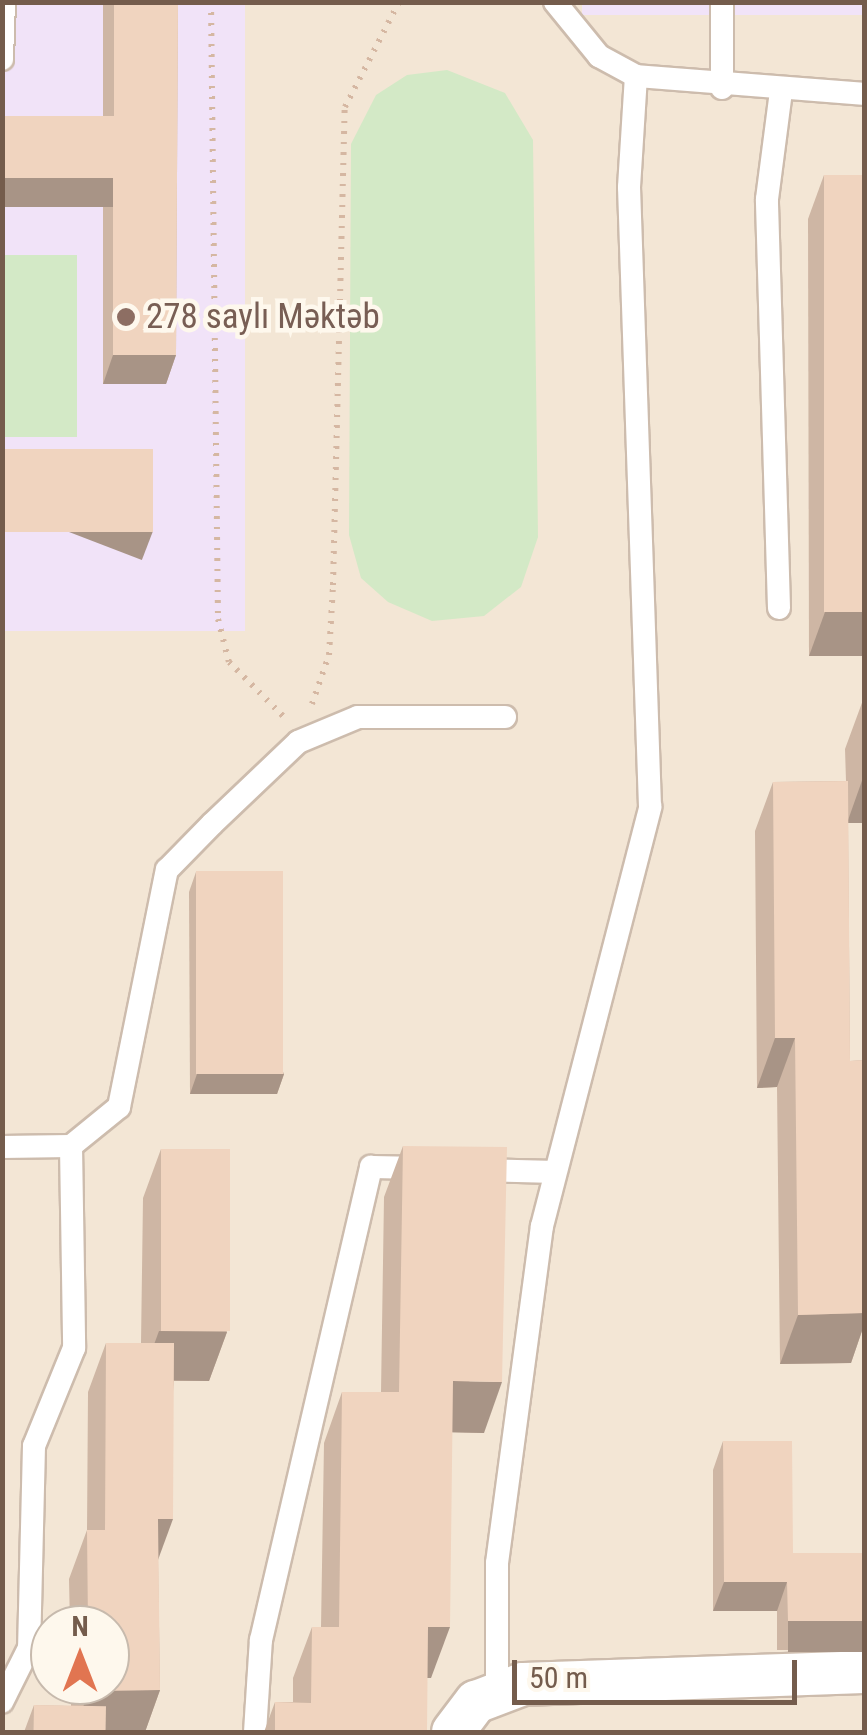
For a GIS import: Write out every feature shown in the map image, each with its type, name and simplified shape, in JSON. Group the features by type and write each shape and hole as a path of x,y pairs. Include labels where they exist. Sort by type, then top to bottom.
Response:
{"street":[{"path":"453,1732 497,1689 864,1672"}],"lane":[{"path":"2,58 4,2"},
{"path":"555,2 599,56 636,76 722,88 864,94"},
{"path":"722,2 722,88"},
{"path":"497,1689 508,1456 555,1172 650,808 628,186 636,76"},
{"path":"778,608 768,198 782,91"},
{"path":"2,1146 71,1146 120,1107 167,870 298,742 358,716 504,716"},
{"path":"2,1702 29,1648 34,1446 74,1348 71,1146"},
{"path":"255,1732 261,1640 371,1167 555,1172"}],"path":[{"path":"210,2 218,619 230,662 298,742"},
{"path":"298,742 329,655 345,107 399,2"}],"shaded area":[{"path":"582,2 864,2 864,15 582,15"},
{"path":"3,3 864,3 864,1732 3,1732"},
{"name":"278 saylı Məktəb","path":"3,3 245,3 245,631 3,631"}],"green space":[{"path":"447,70 505,93 533,140 538,537 521,587 484,616 432,621 388,602 361,578 349,535 351,144 376,95 407,75"},
{"path":"3,255 77,255 77,437 3,437"}],"building":[{"path":"114,2 178,2 176,355 113,355 113,178 2,178 2,116 114,116"},
{"path":"824,175 864,175 864,612 824,612"},
{"path":"2,449 153,449 153,532 2,532"},
{"path":"848,781 850,1061 864,1060 864,1313 798,1315 795,1038 775,1038 773,782"},
{"path":"196,871 283,871 283,1074 196,1074"},
{"path":"403,1146 507,1147 502,1382 453,1381 450,1627 428,1627 427,1732 275,1732 275,1702 311,1703 312,1627 339,1627 342,1392 399,1392"},
{"path":"161,1149 230,1149 230,1331 161,1331"},
{"path":"106,1343 174,1343 173,1519 158,1519 160,1690 130,1690 130,1605 88,1605 87,1530 105,1530"},
{"path":"723,1441 792,1441 793,1553 864,1553 864,1621 788,1621 787,1582 724,1582"},
{"path":"34,1705 106,1706 106,1732 34,1732"}],"place":[{"name":"278 saylı Məktəb","path":"126,317"}]}
